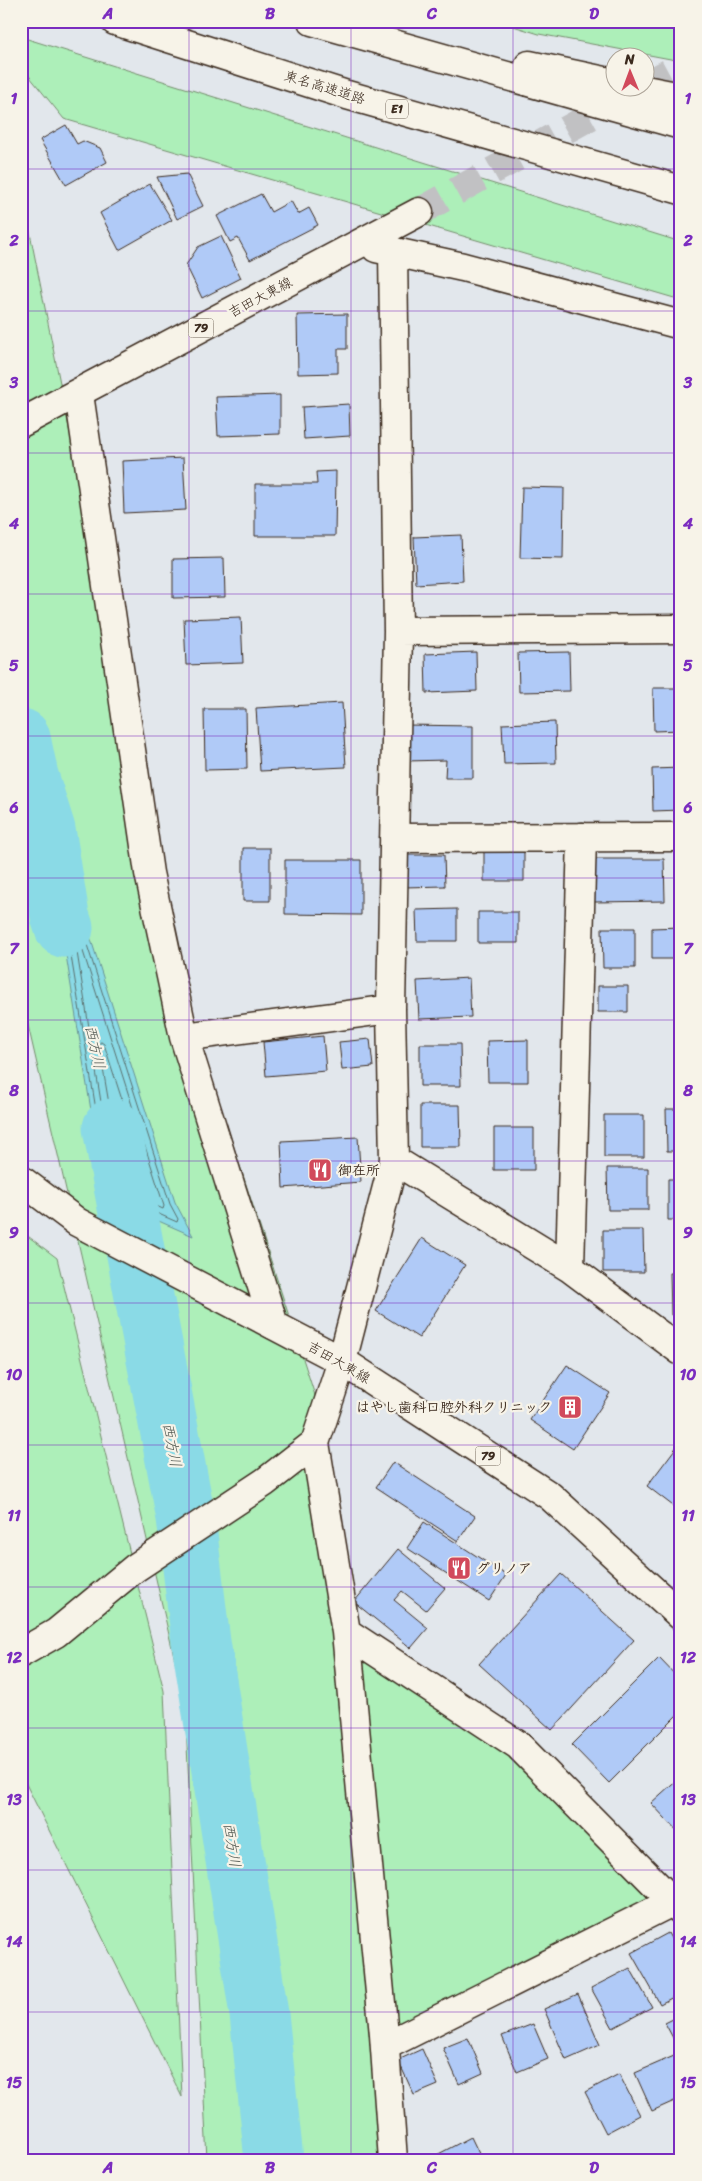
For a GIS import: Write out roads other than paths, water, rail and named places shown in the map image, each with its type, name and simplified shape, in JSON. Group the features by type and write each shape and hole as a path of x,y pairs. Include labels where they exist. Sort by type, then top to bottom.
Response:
{"main road":[{"name":"東名高速道路","path":"115,21 348,94 681,190"},
{"path":"312,21 681,125"},
{"path":"328,21 604,81"},
{"path":"654,92 681,97"},
{"name":"吉田大東線","path":"33,417 419,212"},
{"path":"358,244 464,267 681,325"},
{"path":"393,251 398,631 391,1009 394,1160 342,1361 315,1443 346,1632 385,2046 393,2160"},
{"path":"79,394 149,873 184,1037 274,1325"},
{"path":"398,631 681,629"},
{"path":"570,1268 582,837"},
{"path":"394,838 681,837"},
{"path":"184,1037 391,1009"},
{"path":"394,1160 570,1268 681,1351"},
{"name":"吉田大東線","path":"21,1180 77,1222 342,1361 550,1496 681,1616"},
{"path":"21,1653 56,1633 135,1568 265,1482 315,1443"},
{"path":"346,1632 518,1745 678,1901 385,2046"}],"water":[{"path":"49,849 78,899 175,1202 193,1236 99,1195 98,1154"}],"waterway":[{"name":"西方川","path":"21,738 29,776 46,830 60,916 64,928"},
{"name":"西方川","path":"112,1128 186,1518 201,1642 259,2014 274,2160"}],"tunnel":[{"path":"654,81 681,66"},
{"path":"419,212 623,98"}],"place":[{"name":"御在所","path":"320,1170"},
{"name":"はやし歯科口腔外科クリニック","path":"570,1407"},
{"name":"グリノア","path":"459,1568"}]}
